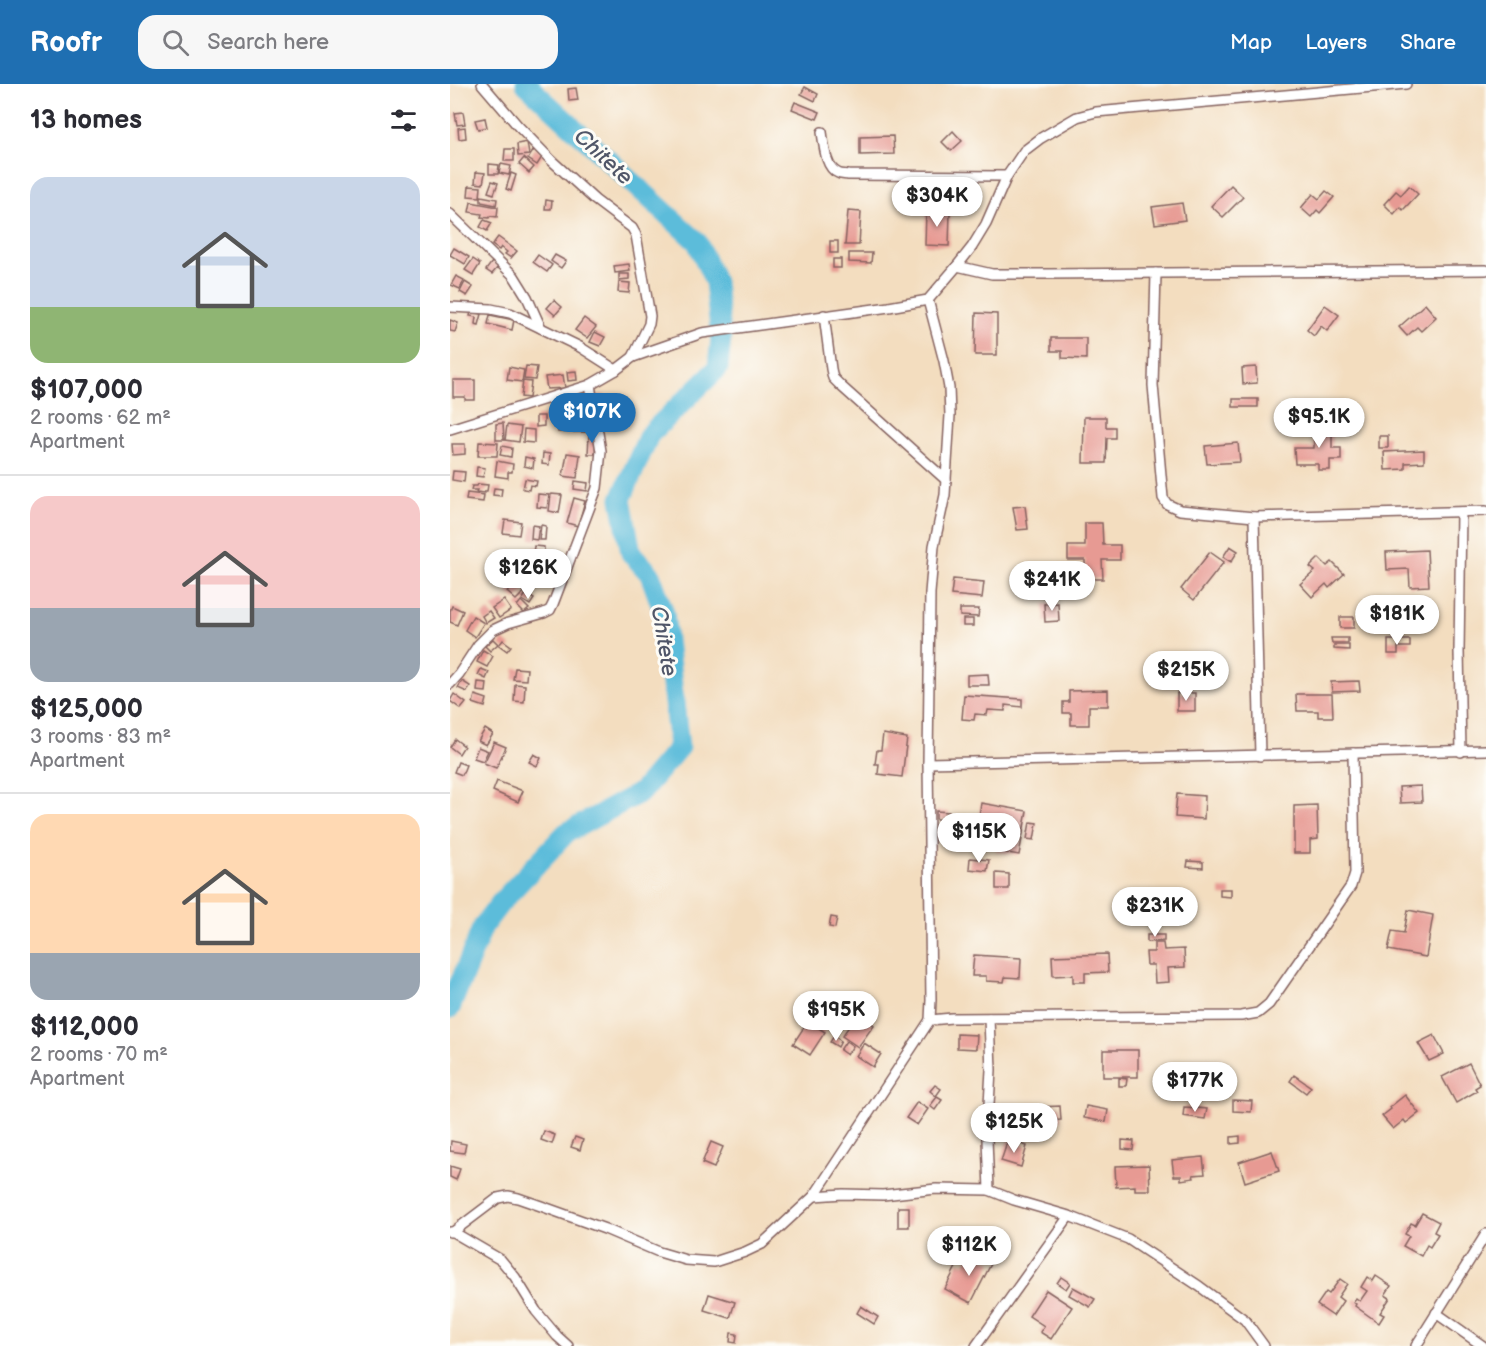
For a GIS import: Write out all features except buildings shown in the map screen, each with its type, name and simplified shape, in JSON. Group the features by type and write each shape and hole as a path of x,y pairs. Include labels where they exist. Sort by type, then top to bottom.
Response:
{"street":[{"path":"482,84 551,160 595,200 632,228 636,235 650,316 649,324 633,357"},
{"path":"450,429 590,385 633,357 702,333 928,300 972,247 986,224 1008,176 1024,151 1077,117 1096,112 1406,84"},
{"path":"822,132 831,169 837,173 848,175 1008,176"},
{"path":"450,214 514,276 527,297 541,328"},
{"path":"957,266 992,274 1486,270"},
{"path":"1156,273 1153,385 1163,498 1167,504 1180,510 1254,517 1486,511"},
{"path":"567,1346 536,1311 515,1277 501,1260 452,1232 498,1198 508,1196 594,1225 659,1252 686,1260 714,1262 745,1252 762,1244 814,1196 930,1020 928,763 930,593 934,546 945,495 950,415 949,388 944,361 928,300"},
{"path":"450,307 491,309 510,313 580,347 616,370"},
{"path":"825,315 833,378 946,480"},
{"path":"450,684 477,645 493,630 508,623 544,613 550,610 553,604 597,488 601,451 590,385"},
{"path":"1461,512 1459,651 1461,752"},
{"path":"1254,517 1260,756"},
{"path":"928,763 1486,750"},
{"path":"930,1020 1241,1016 1258,1013 1269,1004 1351,886 1354,873 1353,753"},
{"path":"988,1018 991,1070 987,1139 989,1190"},
{"path":"814,1196 883,1195 936,1189 989,1190 1069,1216 1128,1239 1199,1286 1245,1320 1264,1346"},
{"path":"976,1346 1069,1216"},
{"path":"1416,1346 1486,1234"},
{"path":"1436,1313 1483,1346"}],"waterway":[{"name":"Chitete","path":"450,1008 483,926 502,901 566,833 641,792 679,747 664,613 650,574 631,553 621,499 649,435 718,368 721,338 715,282 697,242 526,84"}]}
